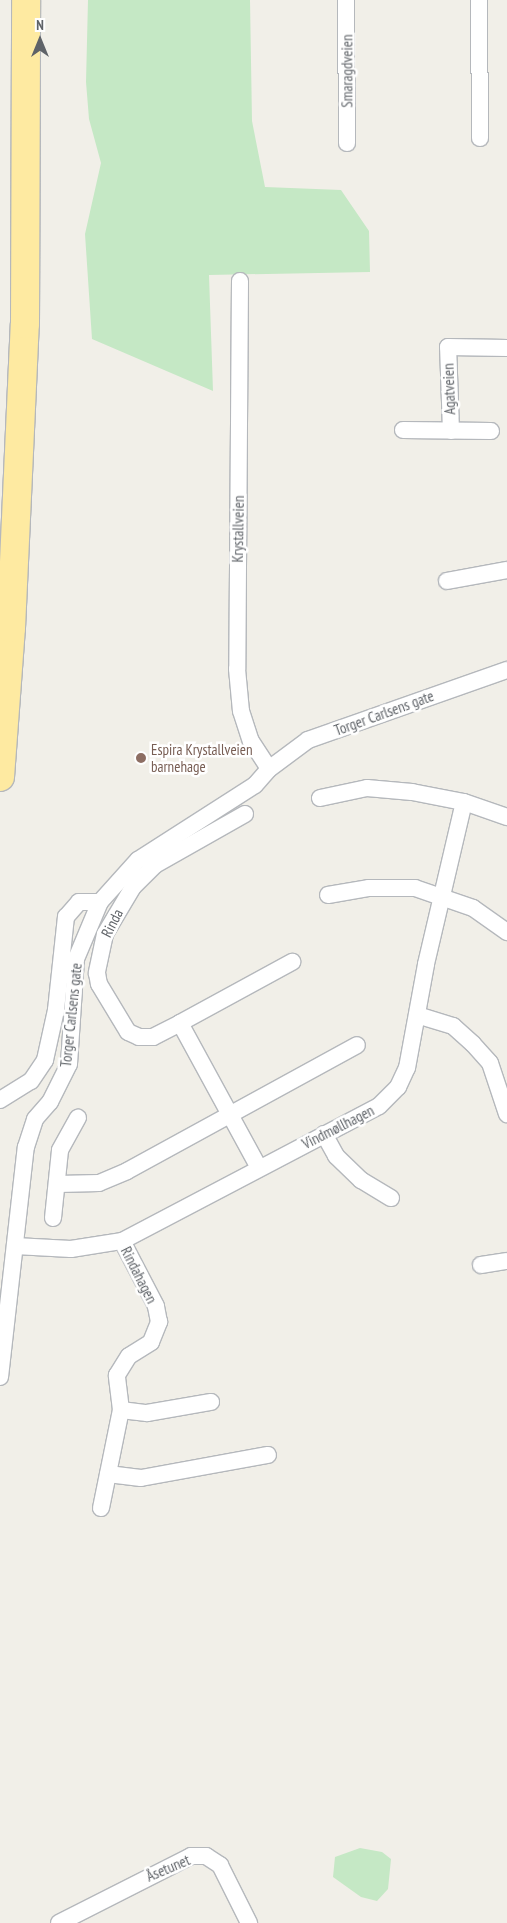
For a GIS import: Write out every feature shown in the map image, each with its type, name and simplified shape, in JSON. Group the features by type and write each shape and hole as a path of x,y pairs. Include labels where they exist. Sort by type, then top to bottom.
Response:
{"highway":[{"path":"0,484 8,212 8,0"},
{"path":"0,777 11,628 25,324 26,0"}],"street":[{"name":"Smaragdveien","path":"346,0 347,143"},
{"path":"479,0 480,138"},
{"name":"Krystallveien","path":"240,281 237,669 241,711 251,741 269,769"},
{"name":"Agatveien","path":"451,431 448,347 507,348"},
{"name":"Agatveien","path":"403,430 492,431"},
{"path":"447,581 507,570"},
{"name":"Torger Carlsens gate","path":"0,1377 26,1147 35,1119 50,1102 69,1064 76,959 100,902 138,860 255,785 269,769 308,740 507,670"},
{"path":"320,798 367,788 412,792 464,802 507,817"},
{"name":"Vindmøllhagen","path":"15,1246 71,1249 122,1241 379,1106 398,1087 407,1068 416,1015 464,802"},
{"name":"Rinda","path":"245,814 155,865 133,887 105,934 97,961 99,984 128,1032 138,1037 153,1037 292,962"},
{"path":"328,895 394,886 442,896 473,908 507,932"},
{"path":"0,1100 31,1081 45,1060 56,1010 66,918 79,902 100,902"},
{"path":"416,1015 453,1026 473,1044 490,1063 507,1114"},
{"path":"180,1023 259,1168"},
{"path":"58,1184 99,1183 127,1171 229,1113 357,1045"},
{"path":"53,1218 60,1150 78,1118"},
{"path":"324,1134 336,1156 360,1180 391,1198"},
{"name":"Rindahagen","path":"100,1508 121,1410 116,1381 119,1368 129,1356 151,1342 159,1322 156,1306 122,1241"},
{"path":"481,1265 507,1261"},
{"path":"121,1410 147,1413 211,1402"},
{"path":"108,1474 142,1478 268,1456"},
{"name":"Åsetunet","path":"58,1923 191,1856 206,1856 220,1865 249,1923"}],"green space":[{"path":"88,0 250,0 252,121 265,187 341,190 369,231 370,272 209,275 213,391 92,339 85,234 101,163 89,119 86,82"},
{"path":"360,1848 382,1852 391,1859 388,1889 377,1901 361,1897 333,1877 335,1857"}],"place":[{"name":"Espira Krystallveien barnehage","path":"141,758"}]}
